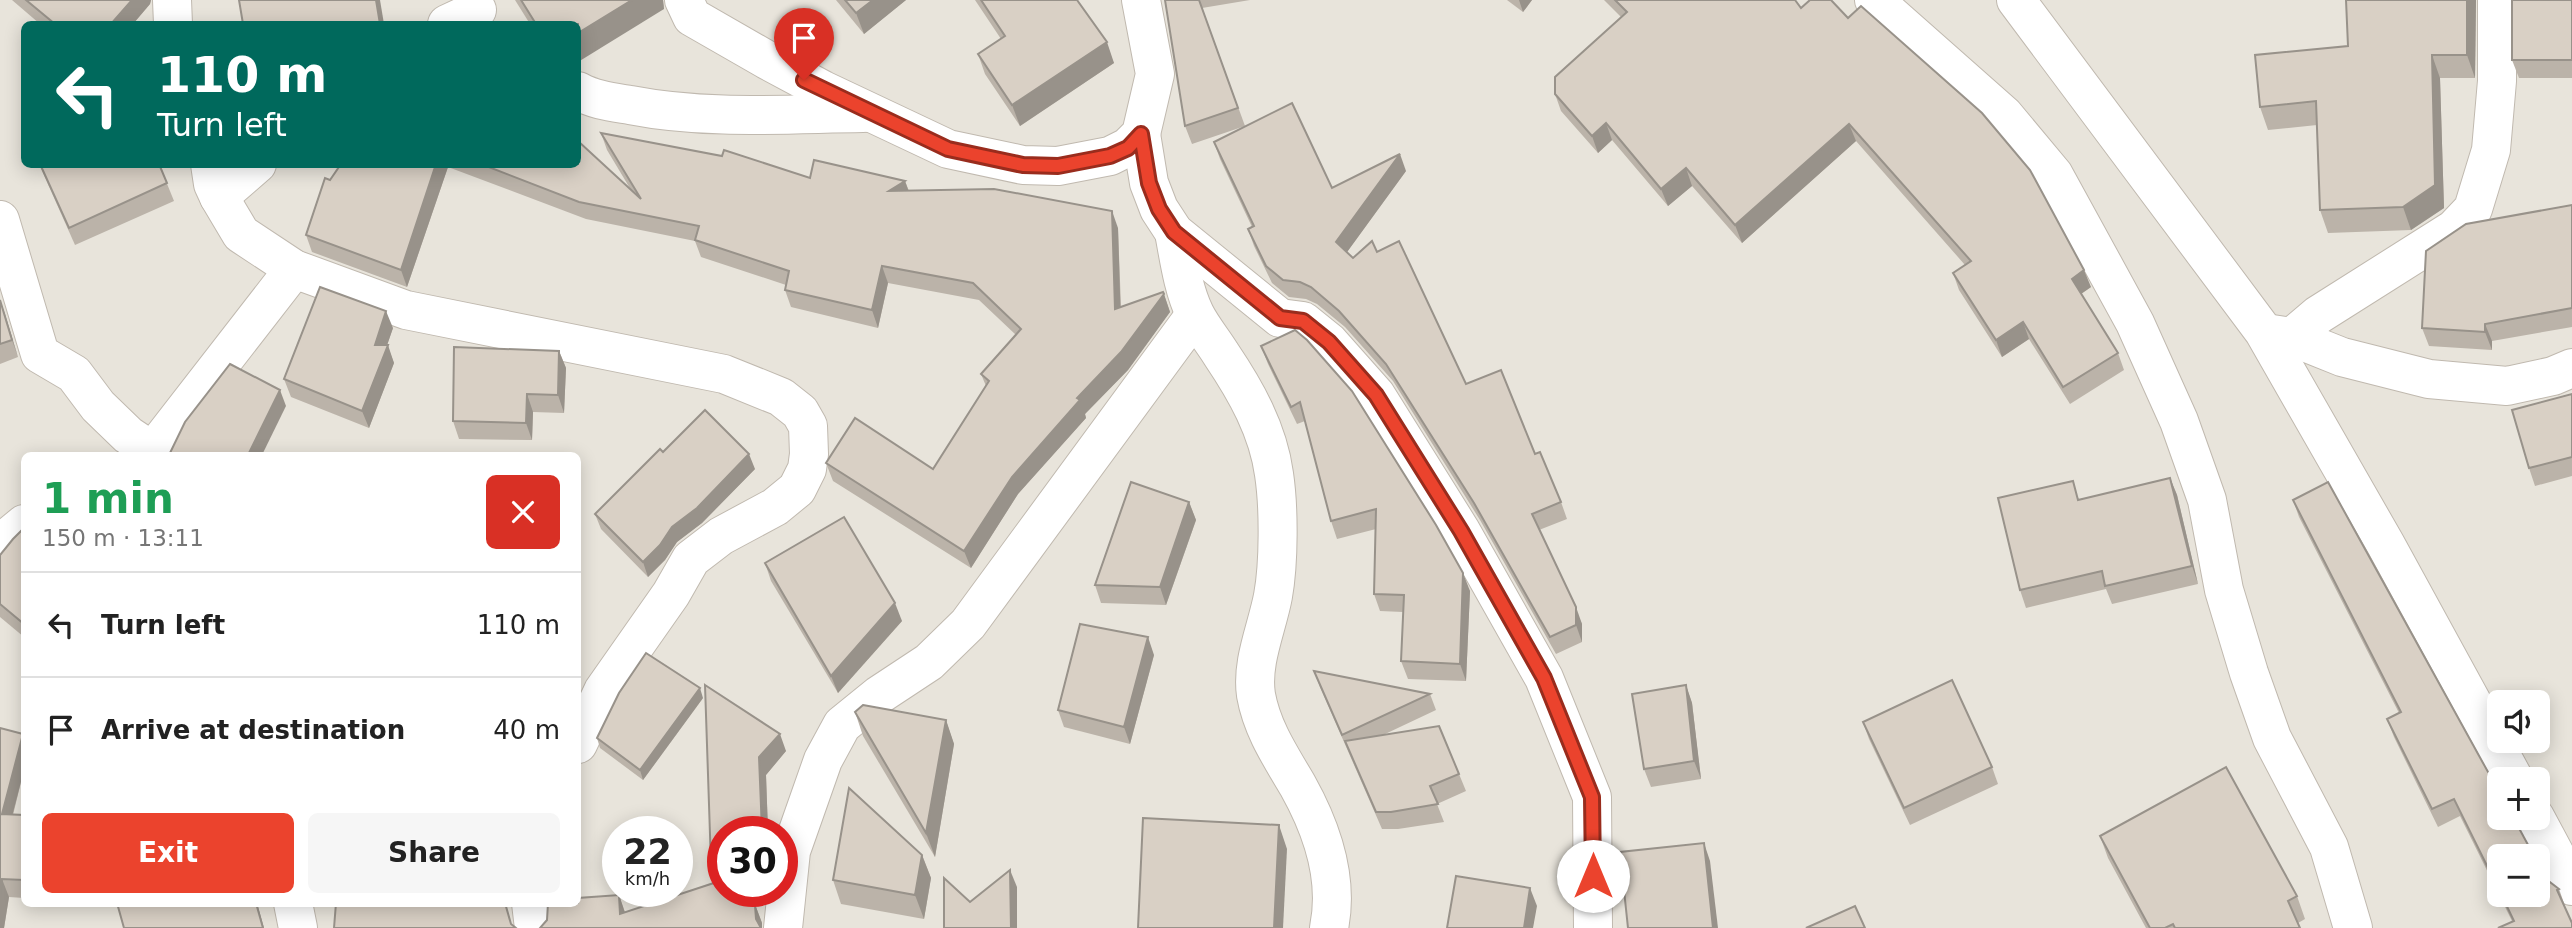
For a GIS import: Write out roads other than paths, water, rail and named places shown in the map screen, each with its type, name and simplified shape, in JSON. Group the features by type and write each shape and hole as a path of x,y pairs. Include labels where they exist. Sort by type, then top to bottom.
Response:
{"street":[{"path":"172,0 173,21"},
{"path":"684,0 692,17 811,84 948,149 1023,165 1058,166 1110,156 1128,148 1141,134"},
{"path":"1141,0 1155,74 1141,134 1149,183 1159,209 1174,232 1280,318 1303,321 1329,342 1376,395 1461,531 1544,678 1592,797 1593,928"},
{"path":"1874,0 2004,115 2054,175 2135,323 2179,421 2207,500 2224,590 2272,738 2329,847 2353,928"},
{"path":"2016,0 2278,335 2386,545 2507,767"},
{"path":"2278,335 2318,315 2446,235 2473,209 2491,149 2497,81 2497,0"},
{"path":"581,93 590,98 705,116 872,113"},
{"path":"247,168 215,181 241,234 294,269 406,310 724,374 757,385 781,397 800,412 808,426 809,453 807,469 797,489 775,507 721,536 691,559 671,594 603,691 581,738"},
{"path":"0,220 40,354 74,374 136,449 294,269"},
{"path":"1174,232 1180,265 1195,315 1245,391 1264,430 1274,474 1274,594 1257,659 1256,694 1268,736 1310,811 1328,857 1332,914 1329,928"},
{"path":"783,928 791,851 823,760 842,725 879,695 929,662 968,624 1195,315"},
{"path":"2278,335 2342,357 2429,379 2507,386 2553,376 2572,368"},
{"path":"0,544 21,526"},
{"path":"2542,830 2572,886"},
{"path":"2544,830 2572,870"},
{"path":"294,907 298,928"},
{"path":"531,907 534,928"}]}
